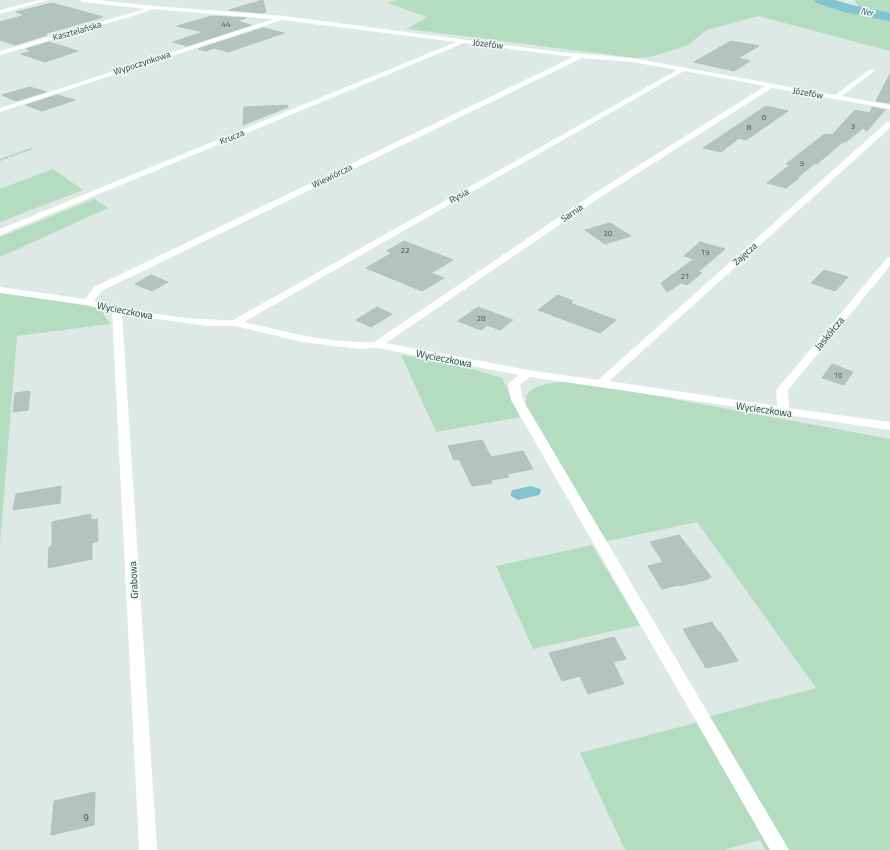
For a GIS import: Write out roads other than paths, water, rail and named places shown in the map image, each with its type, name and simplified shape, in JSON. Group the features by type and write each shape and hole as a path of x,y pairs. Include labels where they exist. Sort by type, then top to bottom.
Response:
{"street":[{"path":"0,12 45,0"},
{"name":"Józefów","path":"83,0 154,8 284,18 581,56 632,60 890,107"},
{"name":"Kasztelańska","path":"0,53 154,8"},
{"name":"Wypoczynkowa","path":"0,110 284,18"},
{"name":"Krucza","path":"0,232 463,41"},
{"name":"Wiewiórcza","path":"88,302 98,289 581,56"},
{"name":"Rysia","path":"234,323 684,69"},
{"path":"835,98 871,70"},
{"name":"Sarnia","path":"377,345 596,196 770,86"},
{"name":"Zajęcza","path":"600,384 890,124"},
{"name":"Jaskółcza","path":"783,412 782,390 890,260"},
{"name":"Wycieczkowa","path":"0,290 88,302 117,310 207,323 234,323 302,339 359,346 377,345 528,374 783,412 890,426"},
{"name":"Grabowa","path":"117,310 148,850"},
{"path":"528,374 514,384 516,400 780,850"}],"water":[{"path":"531,486 540,489 541,491 539,495 518,500 511,496 511,492 513,490"}],"waterway":[{"name":"Ner","path":"821,0 849,9 890,17"}]}
